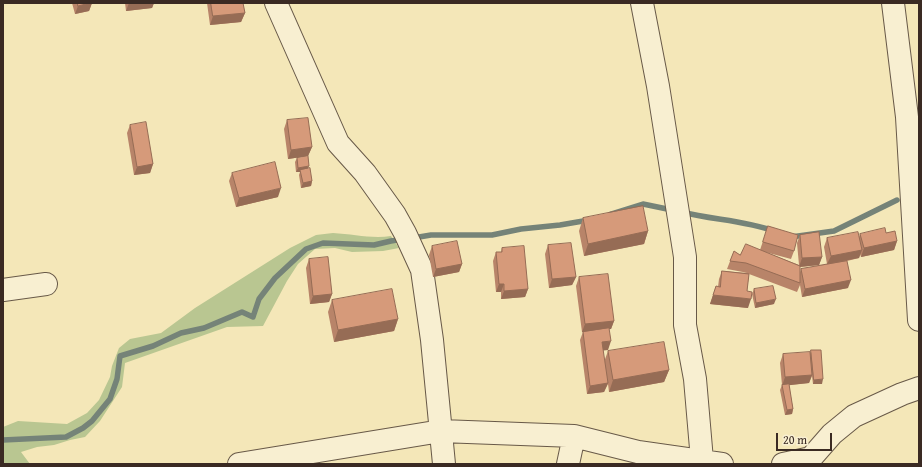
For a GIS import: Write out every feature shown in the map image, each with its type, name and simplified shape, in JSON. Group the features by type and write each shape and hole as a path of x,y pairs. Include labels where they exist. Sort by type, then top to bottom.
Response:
{"street":[{"path":"276,3 338,143 365,173 396,215 422,270 432,340 444,464"},
{"path":"239,464 441,431 574,436 638,452 712,462 685,326 685,257 658,86 642,3"},
{"path":"893,3 907,117 919,320"},
{"path":"3,290 46,284"},
{"path":"783,464 811,458 832,434 854,416 902,394 919,388"},
{"path":"568,464 574,436"}],"green space":[{"path":"333,233 370,237 391,236 399,248 383,251 352,252 335,248 315,249 298,264 287,281 263,326 227,327 125,363 122,387 100,421 85,437 54,445 37,447 21,452 30,464 3,464 3,427 18,421 67,424 87,413 99,400 110,377 112,366 119,348 130,339 161,333 195,308 290,248 316,235"}],"building":[{"path":"78,3 90,3 78,6"},
{"path":"211,3 243,3 245,13 213,16"},
{"path":"308,118 312,147 291,150 287,120"},
{"path":"146,122 153,164 137,167 130,125"},
{"path":"308,156 309,166 298,168 297,158"},
{"path":"275,162 281,188 239,198 232,173"},
{"path":"310,168 312,181 303,183 300,170"},
{"path":"643,206 648,231 588,244 583,218"},
{"path":"768,226 798,235 794,251 763,242"},
{"path":"885,228 886,233 895,231 897,241 864,248 860,234"},
{"path":"819,232 822,257 802,258 800,235"},
{"path":"858,232 862,250 831,256 827,238"},
{"path":"457,241 462,264 436,269 432,246"},
{"path":"571,243 576,277 552,279 548,245"},
{"path":"746,244 800,266 800,283 746,263 730,261 734,251 740,255"},
{"path":"524,246 528,289 504,291 504,284 499,284 496,252 502,252 502,248"},
{"path":"328,257 332,294 313,296 309,259"},
{"path":"847,261 851,280 805,289 801,269"},
{"path":"722,271 749,274 747,291 752,292 751,299 713,295 716,286 720,287"},
{"path":"608,274 614,321 585,324 579,277"},
{"path":"773,286 776,299 756,303 754,289"},
{"path":"392,289 398,319 338,330 332,300"},
{"path":"609,328 611,341 602,342 608,383 590,386 583,332"},
{"path":"664,342 669,370 613,380 608,351"},
{"path":"811,350 821,350 823,379 814,380"},
{"path":"810,352 812,375 785,377 783,354"},
{"path":"789,384 793,409 787,410 782,385"}],"waterway":[{"path":"791,237 834,231 897,200"},
{"path":"611,214 643,204 672,210"},
{"path":"682,212 739,222 774,231"},
{"path":"413,238 431,235 492,235 521,229 589,220"},
{"path":"3,440 66,437 83,428 92,421 110,399 117,379 120,356 153,346 181,333 204,328 242,312 253,317 259,299 275,278 306,249 323,243 374,245 403,239"}]}
